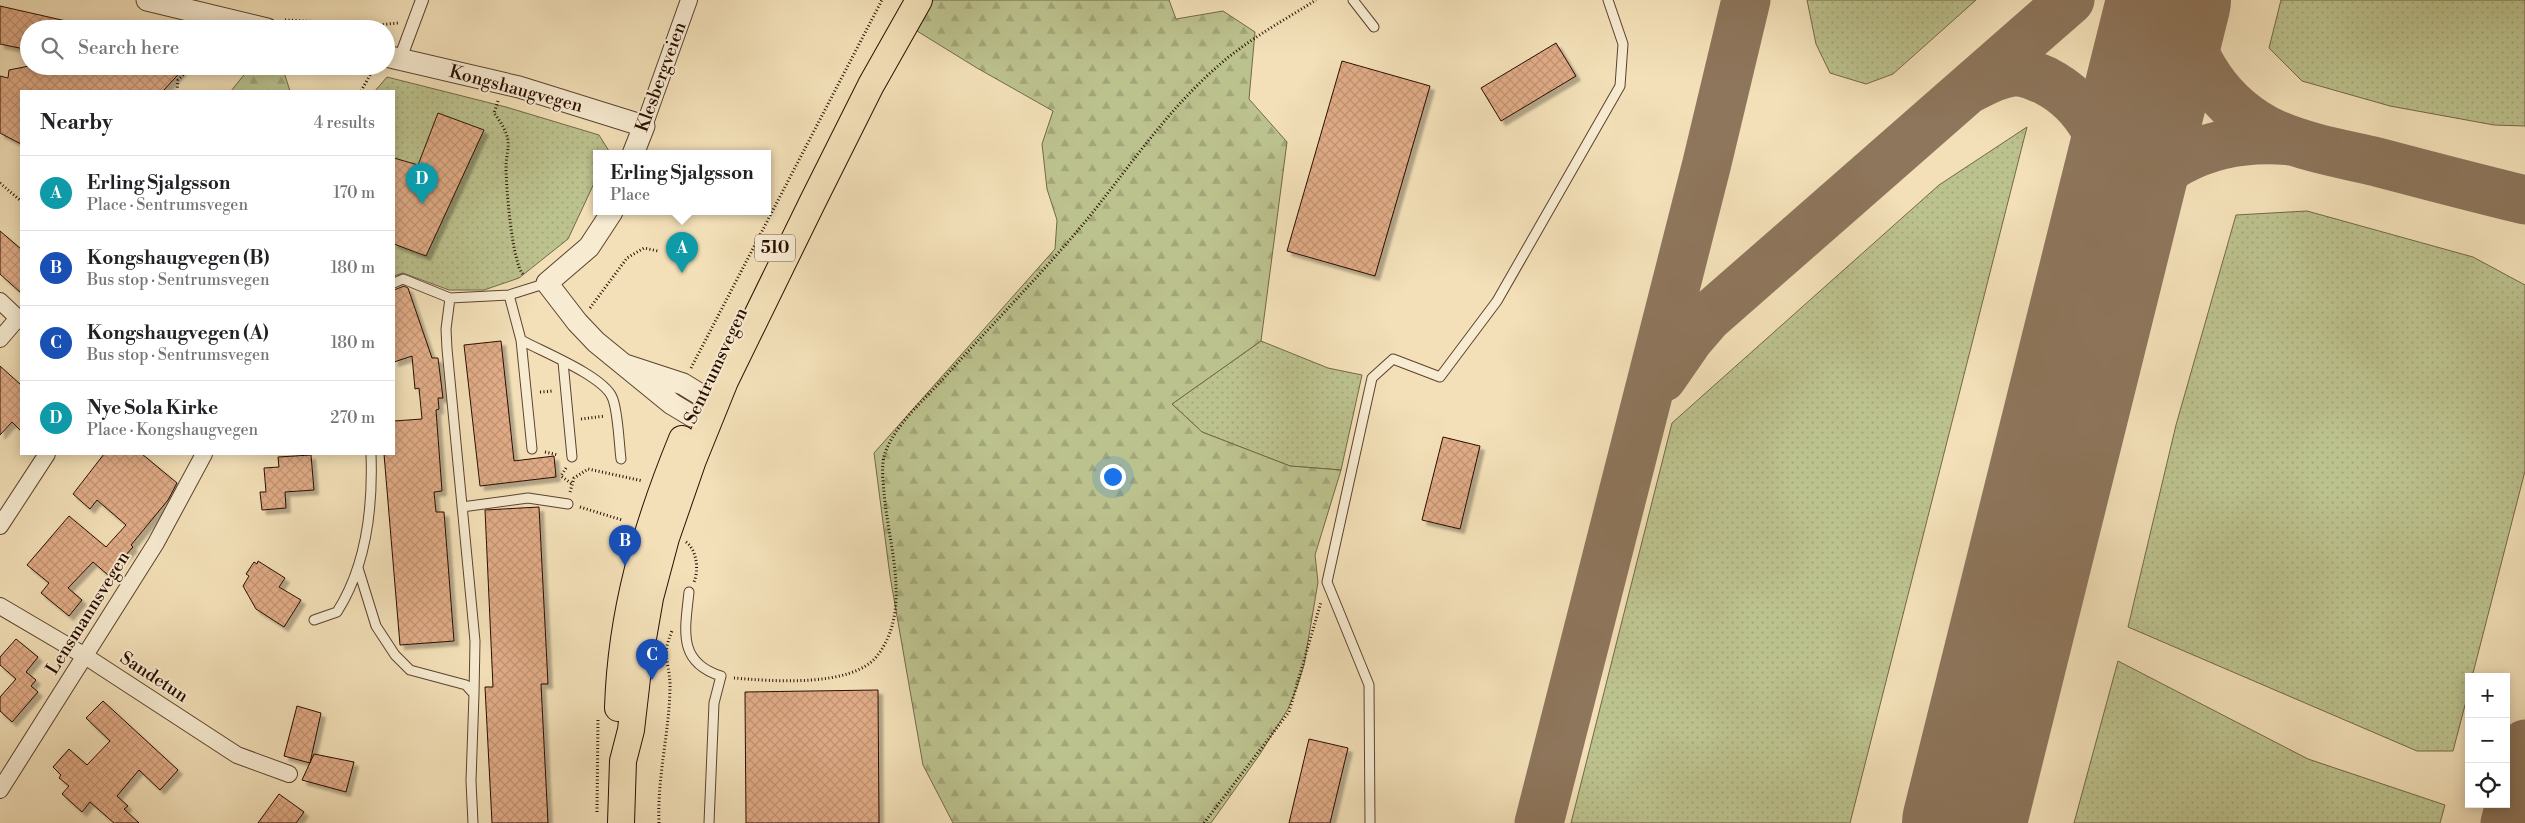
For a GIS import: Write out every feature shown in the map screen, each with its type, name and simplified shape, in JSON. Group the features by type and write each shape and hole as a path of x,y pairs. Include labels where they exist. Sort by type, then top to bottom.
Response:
{"main road":[{"name":"Sentrumsvegen","path":"621,823 623,760 617,730 620,660 631,595 647,533 702,408 742,308 804,196 903,0"},
{"name":"Sentrumsvegen","path":"702,408 817,192 871,85 919,0"}],"street":[{"path":"148,0 254,20"},
{"path":"395,55 414,22 422,0"},
{"name":"Klesbergveien","path":"635,150 690,0"},
{"name":"Kongshaugvegen","path":"395,58 518,87 644,126"},
{"path":"610,215 589,247 547,283 577,322 672,404 702,408"},
{"path":"0,301 20,320 0,339"},
{"path":"0,526 46,455"},
{"name":"Lensmannsvegen","path":"0,790 156,543 203,455"},
{"name":"Sandetun","path":"0,606 85,656 237,755 289,774"}],"lane":[{"path":"1353,0 1374,27"},
{"path":"1370,823 1369,685 1327,582 1372,378 1393,359 1440,377 1497,301 1620,86 1622,44 1608,0"},
{"path":"395,283 403,279 450,298 509,295 547,283"},
{"path":"509,295 521,340 532,449"},
{"path":"450,298 446,329 475,641 471,781 473,823"},
{"path":"521,340 604,386 613,398 621,458"},
{"path":"563,362 572,457"},
{"path":"314,620 337,612 358,568 369,524 371,455"},
{"path":"462,507 528,498 568,504"},
{"path":"358,568 376,626 395,656 410,670 466,685 474,694"},
{"path":"689,592 686,637 689,652 699,666 721,676 714,702 709,823"}],"path":[{"path":"721,676 811,680 855,671 875,658 886,639 896,607 896,584 882,475 886,451 895,436 919,405 1088,217 1158,128 1226,60 1316,0"},
{"path":"395,24 414,22"},
{"path":"177,90 178,80 183,75"},
{"path":"362,90 370,75"},
{"path":"500,97 494,113 506,132 508,142 506,165 514,248 521,273 524,276"},
{"path":"0,183 20,200"},
{"path":"577,322 587,313 627,258 644,248 658,251"},
{"path":"590,418 596,417"},
{"path":"532,449 572,457 561,476 572,484"},
{"path":"622,520 568,504 572,484 578,473 588,469 644,481"},
{"path":"679,538 692,547 696,559 696,578 689,592"},
{"path":"1204,823 1289,712 1327,582"},
{"path":"659,823 658,803 670,683 665,648 675,624"}],"green space":[{"path":"933,0 1169,0 1176,19 1223,11 1255,32 1249,99 1287,142 1261,341 1172,404 1202,432 1290,466 1341,470 1315,555 1318,582 1304,665 1297,687 1288,709 1260,754 1211,823 953,823 923,765 890,576 874,453 1055,249 1057,220 1047,189 1042,144 1053,111 917,31"},
{"path":"1807,0 1976,0 1893,74 1866,84 1830,73 1816,44"},
{"path":"2281,0 2525,0 2525,126 2494,125 2390,106 2302,81 2269,48"},
{"path":"244,75 285,75 290,90 232,90"},
{"path":"387,77 506,107 599,135 608,150 593,150 593,186 568,239 519,278 484,290 449,290 403,273 395,276 395,90 376,90"},
{"path":"2027,127 1850,823 1571,823 1672,423 1939,185"},
{"path":"2307,211 2473,257 2525,285 2525,471 2473,673 2465,673 2465,705 2453,751 2417,751 2128,627 2176,425 2236,215"},
{"path":"1261,341 1328,368 1362,375 1341,470 1290,466 1202,432 1172,404"},
{"path":"2118,661 2308,759 2445,805 2440,823 2074,823"}],"building":[{"path":"0,6 62,20 20,20 20,48 0,44"},
{"path":"1556,43 1576,76 1501,121 1481,88"},
{"path":"1342,61 1430,86 1375,276 1287,251"},
{"path":"20,68 20,75 178,75 164,90 20,90 20,143 0,133 0,76 8,78 9,70"},
{"path":"438,113 484,130 426,256 395,244 395,158 418,165"},
{"path":"0,231 20,248 20,292 0,274"},
{"path":"404,286 408,288 432,358 438,358 443,398 438,398 439,409 436,410 442,491 434,492 436,512 444,512 454,641 400,645 384,455 395,455 395,421 422,419 419,388 415,389 412,356 395,362 395,290"},
{"path":"501,341 514,461 554,456 556,477 480,486 464,345"},
{"path":"0,366 20,384 20,430 12,422 0,435"},
{"path":"1443,437 1480,446 1460,529 1422,520"},
{"path":"103,455 143,455 177,483 168,500 131,545 133,547 108,575 93,562 68,588 82,600 69,616 41,593 49,583 27,565 69,516 106,547 126,525 97,500 90,509 73,494"},
{"path":"311,455 314,490 285,492 286,508 262,510 260,492 266,492 264,468 279,467 278,457"},
{"path":"539,507 548,684 541,684 548,823 492,823 485,687 493,687 485,510"},
{"path":"258,561 285,578 279,587 301,600 284,627 256,609 243,586 249,576 246,574 254,562 257,564"},
{"path":"16,639 38,657 26,672 36,680 31,686 38,692 12,722 0,711 0,697 16,679 0,665 0,657"},
{"path":"878,690 879,823 746,823 745,692"},
{"path":"103,701 178,770 160,790 139,770 117,796 128,806 124,809 139,823 114,823 90,802 82,812 62,794 69,786 59,778 61,775 53,767 69,749 87,765 110,741 86,718"},
{"path":"297,706 321,713 310,763 284,756"},
{"path":"1309,739 1348,748 1330,823 1289,823"},
{"path":"314,754 354,762 346,792 302,780"},
{"path":"279,794 304,812 296,823 258,823"}],"taxiway":[{"path":"1539,823 1707,163 1746,0"},
{"path":"1662,378 1689,339 1708,317 2070,0"},
{"path":"2179,0 2190,42 2210,79 2238,111 2255,123 2275,134 2312,147 2525,200"},
{"path":"1971,88 1996,76 2021,72 2042,79 2062,91 2075,102 2095,130 2103,145 2120,196"},
{"path":"2107,248 2120,220 2137,196 2157,176 2180,161 2205,150 2232,143 2261,140 2291,141"},
{"path":"2505,823 2525,744"}],"runway":[{"path":"1964,823 2169,0"}],"place":[{"name":"Nye Sola Kirke","path":"422,204"},
{"name":"Erling Sjalgsson","path":"682,273"},
{"name":"Kongshaugvegen (B)","path":"625,566"},
{"name":"Kongshaugvegen (A)","path":"652,680"}]}
